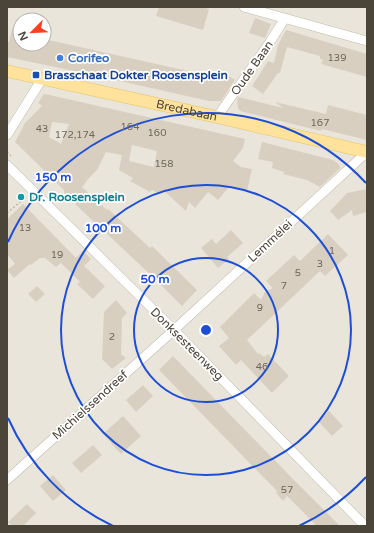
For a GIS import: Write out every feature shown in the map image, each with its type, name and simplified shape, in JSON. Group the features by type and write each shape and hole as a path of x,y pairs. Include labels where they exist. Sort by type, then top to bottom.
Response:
{"main road":[{"name":"Bredabaan","path":"7,71 217,117 367,152"}],"street":[{"path":"244,7 367,41"},
{"name":"Oude Baan","path":"217,117 270,42 285,18"},
{"path":"7,135 42,79"},
{"name":"Lemmélei","path":"174,330 367,152"},
{"name":"Donksesteenweg","path":"7,165 174,330 365,526"},
{"name":"Michielssendreef","path":"7,480 174,330"}],"path":[{"path":"7,213 33,190"}],"shaded area":[{"path":"7,7 367,7 367,526 7,526"}],"building":[{"path":"159,7 201,7 209,9 203,30 156,16"},
{"path":"255,18 271,24 265,38 249,33"},
{"path":"12,29 12,52 52,52 52,41 224,79 226,74 235,80 221,101 209,101 7,57 7,42 9,42"},
{"path":"286,30 367,54 367,77 321,64 323,60 320,59 320,56 287,47 280,73 278,73 263,94 252,86 268,61 274,63 278,45"},
{"path":"45,94 245,139 243,148 233,161 241,167 252,169 247,191 229,187 218,200 208,192 195,208 189,202 186,211 163,190 160,194 152,190 150,192 130,181 133,178 119,170 122,155 106,152 97,170 82,187 150,248 152,246 197,290 182,306 75,204 76,203 64,193 64,190 15,142 25,123 42,106 38,103","holes":["52,122 69,124 61,144 49,137","132,145 157,151 154,167 129,161"]},
{"path":"239,97 283,108 275,102 326,114 328,105 367,115 367,140 322,129 321,131 240,111 238,108 237,99"},
{"path":"262,142 333,160 339,164 340,168 320,187 307,180 283,174 284,172 272,168 273,162 258,159"},
{"path":"367,189 367,212 353,216 352,210 338,220 330,211 347,193"},
{"path":"23,204 76,258 83,251 91,259 84,266 105,286 93,299 77,284 80,282 61,263 56,267 45,258 40,258 31,265 30,264 14,278 7,270 15,264 7,254 7,219"},
{"path":"231,230 243,243 227,257 229,259 218,268 201,248 212,239 216,244"},
{"path":"328,234 348,255 325,276 320,271 247,340 258,354 259,353 264,357 268,354 289,376 272,393 241,360 236,365 219,346 229,338 220,327 254,293 261,300 265,292 273,288 266,281 294,255 300,261"},
{"path":"37,286 45,294 36,302 28,294"},
{"path":"116,300 127,313 122,318 121,354 126,358 112,369 102,359 104,312"},
{"path":"173,356 340,526 317,526 287,496 283,501 276,493 277,491 159,370"},
{"path":"143,385 153,396 136,412 126,400"},
{"path":"329,411 343,426 332,436 318,421"},
{"path":"123,416 141,436 121,454 103,434"},
{"path":"93,445 102,455 81,473 72,463"},
{"path":"53,475 66,490 53,501 40,486"},
{"path":"27,504 36,513 23,526 12,526 8,522"}],"place":[{"name":"Corifeo","path":"60,58"},
{"name":"Brasschaat Dokter Roosensplein","path":"36,75"},
{"name":"Dr. Roosensplein","path":"21,197"}]}
